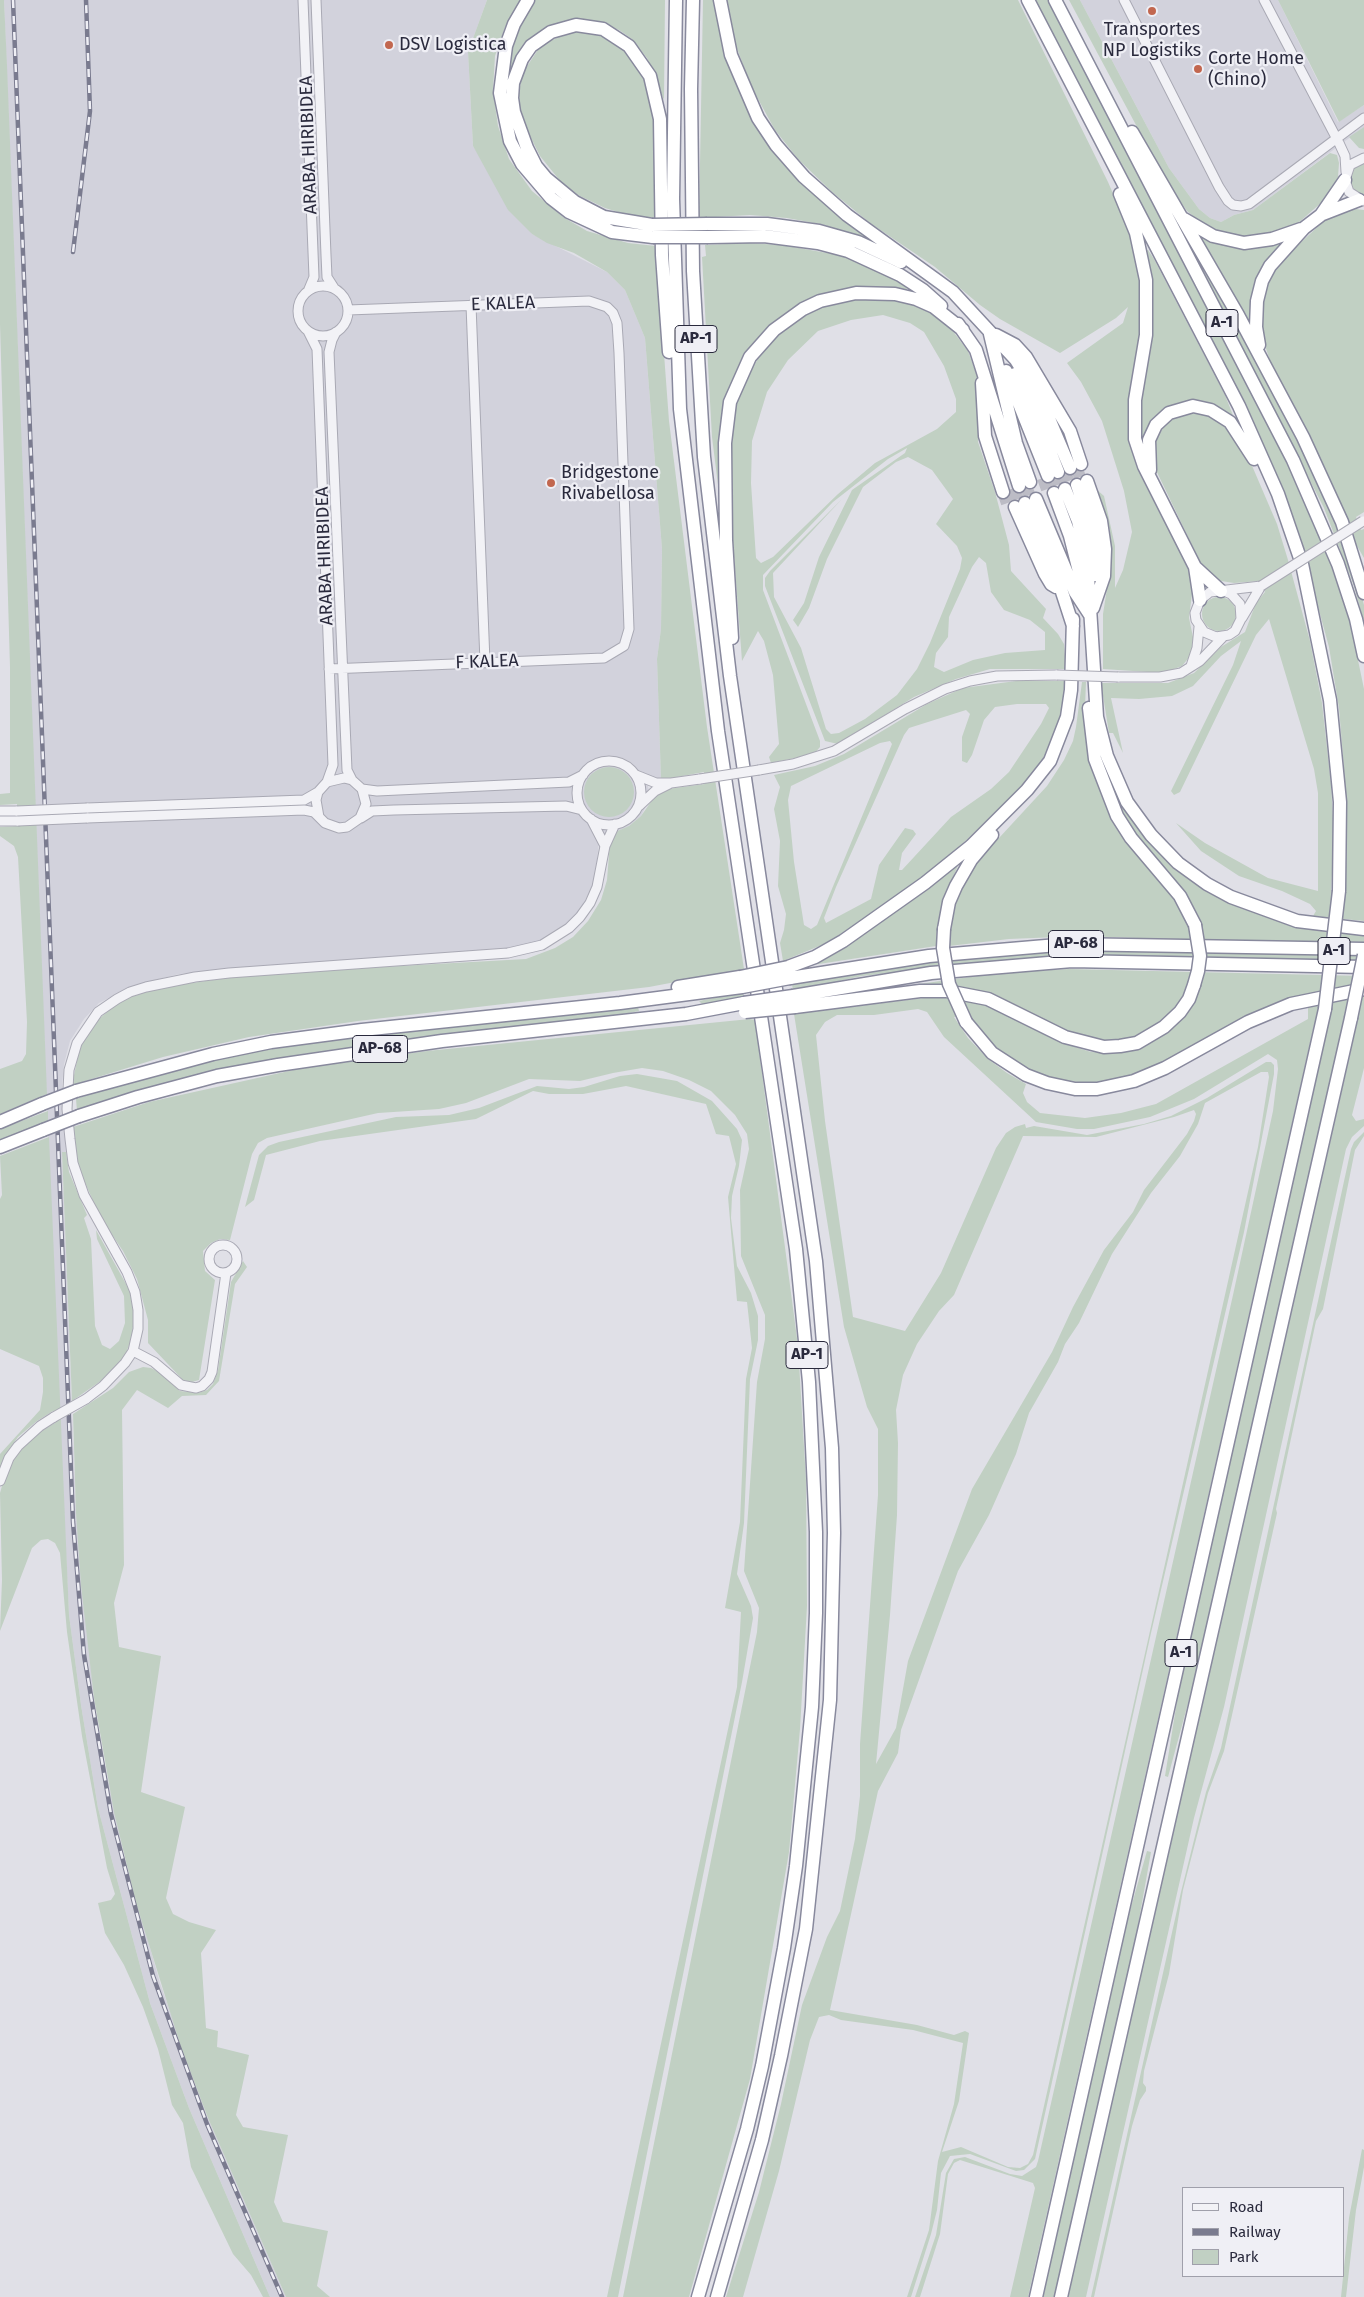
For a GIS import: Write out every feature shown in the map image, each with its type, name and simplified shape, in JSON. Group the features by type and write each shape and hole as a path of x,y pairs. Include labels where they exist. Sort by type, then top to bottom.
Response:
{"highway":[{"path":"528,0 514,24 506,46 501,73 502,111 514,148 534,180 551,198 569,212 612,232 708,230 767,224 819,231 858,242 940,281"},
{"name":"AP-1","path":"676,0 673,199 680,409 718,731 800,1276 814,1448 816,1541 816,1613 812,1707 797,1856 784,1948 762,2066 747,2129 698,2297"},
{"name":"AP-1","path":"693,0 691,191 697,355 704,457 716,580 816,1261 832,1448 833,1599 829,1709 806,1929 762,2140 717,2297"},
{"path":"720,0 731,55 737,71 758,118 776,145 804,177 847,215 940,281 989,332 1020,382 1042,478"},
{"name":"A-1","path":"1028,0 1240,406 1278,494 1302,564 1310,595 1330,700 1340,802 1339,891 1325,1009 1036,2297"},
{"name":"A-1","path":"1055,0 1293,460 1338,564 1356,619 1364,656"},
{"path":"1062,0 1112,97 1184,219 1322,476 1355,559 1364,593"},
{"path":"653,231 591,211 558,189 536,166 527,148 514,112 512,98 514,83 522,59 532,46 551,32 576,25 603,30 629,46 650,76 660,119 662,255 665,301 670,364 680,409"},
{"path":"1114,167 1118,188 1136,233 1146,280 1146,335 1134,422 1139,453 1195,567 1200,600"},
{"path":"1321,215 1346,176"},
{"path":"1263,363 1255,320 1262,281 1270,266 1304,228 1321,215 1361,200"},
{"path":"1184,219 1213,236 1244,243 1272,239 1304,228"},
{"path":"708,230 818,243 848,252 900,275 923,290 951,315 976,350 982,368 1042,478"},
{"path":"730,676 733,647 726,540 725,443 730,402 750,357 774,330 803,309 820,301 856,293 895,294 916,299 934,307 963,330"},
{"path":"989,332 1008,384 1016,421 1042,478"},
{"path":"989,332 1015,345 1026,357 1070,431 1042,478"},
{"path":"982,368 982,425 986,445 1042,478"},
{"path":"1151,479 1148,450 1149,440 1156,425 1162,418 1177,409 1202,406 1230,422 1278,494"},
{"path":"1048,495 1045,574 1050,584 1061,589"},
{"path":"1048,495 1061,589 1073,620 1077,686 1066,742 1054,768 1036,792 971,860 949,902 943,948 949,984 966,1022 992,1053 1026,1075 1057,1085 1096,1089 1134,1082 1165,1068 1248,1022 1284,1007 1311,999 1364,989"},
{"path":"1048,495 1085,546 1097,717 1105,750 1116,780 1127,802 1151,835 1178,863 1207,884 1231,897 1296,921 1364,929"},
{"path":"1048,495 1075,592 1090,615"},
{"path":"794,1001 920,991 947,991 988,1000 1065,1037 1104,1047 1137,1042 1164,1027 1180,1012 1189,999 1198,971 1200,956 1195,925 1180,896 1131,838 1117,816 1095,759 1089,716 1090,615 1100,567 1100,548 1095,522 1048,495"},
{"path":"1195,567 1222,591"},
{"path":"789,972 843,941 902,900 971,846 1027,790 1050,761 1068,717 1071,690 1073,620"},
{"name":"AP-68","path":"0,1122 76,1091 213,1054 270,1042 362,1030 620,1003 789,972 929,956 1069,944 1364,949"},
{"name":"A-1","path":"1061,2297 1364,955"},
{"name":"AP-68","path":"0,1147 79,1116 138,1096 217,1076 278,1064 442,1041 744,1008 794,1001 931,973 1072,961 1364,967"}],"street":[{"name":"ARABA HIRIBIDEA","path":"303,0 314,277 309,289"},
{"name":"ARABA HIRIBIDEA","path":"316,0 326,270 329,281 334,288"},
{"path":"1124,0 1219,187 1233,205 1249,204 1338,141 1364,118"},
{"path":"1264,0 1345,156 1349,192 1361,200"},
{"path":"1338,141 1348,152 1364,158"},
{"path":"1346,176 1356,160 1364,158"},
{"path":"319,286 334,288 344,297 348,310 343,326 336,332 326,336 308,331 298,315 298,305 301,297 309,289 319,286"},
{"name":"E KALEA","path":"348,310 589,301 598,303 613,314 617,323 619,353 629,629"},
{"path":"471,305 485,662"},
{"name":"ARABA HIRIBIDEA","path":"308,331 317,349 333,765 327,782"},
{"name":"ARABA HIRIBIDEA","path":"336,332 329,352 347,770 352,780"},
{"path":"1190,667 1197,648 1199,627 1195,613 1200,600 1210,592 1261,586 1363,521"},
{"path":"362,789 377,791 569,782 583,775 599,762 609,761 629,768 636,775 648,781 671,783 793,764 834,751 905,709 945,689 970,681 997,676 1057,674 1118,677 1172,676 1190,667 1206,655 1223,637 1235,631 1261,586"},
{"path":"1222,591 1230,594 1240,604 1241,619"},
{"path":"1199,627 1210,635 1223,637"},
{"name":"F KALEA","path":"329,669 604,658 624,646 629,629"},
{"path":"583,775 577,793 582,810 590,818 598,822 615,824 623,822 655,791 671,783"},
{"path":"635,810 641,793 636,775"},
{"path":"0,811 304,800 318,792 327,782 344,778 352,780 362,789 366,804 360,818"},
{"path":"318,792 316,809 320,817"},
{"path":"0,821 304,810 314,812 325,822 340,828 347,827 372,812 394,810 566,806 582,810"},
{"path":"590,818 604,846"},
{"path":"0,1481 9,1458 18,1446 40,1426 86,1399 116,1374 133,1351 138,1329 138,1310 135,1292 128,1272 84,1195 73,1163 67,1109 69,1070 77,1043 98,1012 117,998 146,987 228,973 492,954 542,945 569,928 580,918 590,902 597,887 604,846 615,824"},
{"path":"133,1351 154,1362 181,1385 196,1388 202,1386 210,1379 212,1372 226,1273"}],"shaded area":[{"path":"4,0 487,0 468,52 473,146 532,234 607,272 625,290 645,338 662,549 661,629 657,659 661,780 657,780 645,773 649,791 646,806 641,816 629,826 599,841 596,871 591,890 577,914 558,932 538,942 511,949 257,967 179,974 151,981 125,990 99,1003 84,1019 70,1041 64,1064 62,1085 66,1152 62,1153 76,1513 100,1741 124,1855 160,1983 208,2118 286,2297 270,2297 189,2108 150,2003 98,1808 81,1705 69,1615 57,1368"},
{"path":"1080,0 1278,0 1338,122 1364,105 1364,127 1253,210 1234,215 1221,222 1210,218 1199,209 1169,168"}],"green space":[{"path":"0,0 4,0 7,65 47,1094 0,1114 0,1069 22,1061 26,1054 27,1022 18,857 14,846 0,836 0,827 18,826 17,804 0,805 0,794 10,793 10,667 0,324"},
{"path":"487,0 521,0 505,27 495,56 493,90 498,126 509,159 532,191 563,217 587,231 628,243 656,246 669,421 707,727 744,969 649,987 358,1021 249,1037 163,1057 72,1085 80,1046 90,1027 117,1003 138,994 163,987 255,974 526,959 555,948 573,937 588,921 601,900 607,880 610,841 613,833 629,826 641,816 655,796 667,789 705,784 704,772 661,780 657,659 661,629 662,549 645,338 625,290 607,272 574,253 547,243 532,234 508,210 473,146 468,52"},
{"path":"534,0 665,0 664,100 647,58 632,39 619,30 600,23 575,20 547,26 526,44 507,97 507,71 512,48 523,17"},
{"path":"703,0 715,0 727,57 746,106 780,156 815,195 882,248 825,225 787,218 750,215 699,218"},
{"path":"726,0 1018,0 1108,182 1128,228 1138,264 1143,302 1142,336 1130,432 1194,578 1189,618 1194,642 1191,655 1182,666 1163,673 1103,669 1103,614 1111,563 1110,531 1095,488 1104,496 1115,546 1115,588 1123,570 1132,532 1124,491 1102,421 1081,382 1067,363 1123,323 1128,307 1116,318 1060,353 1000,319 980,305 935,267 870,223 832,192 798,159 775,130 752,88 736,46"},
{"path":"1034,0 1049,0 1288,460 1333,566 1348,612 1364,689 1364,921 1313,916 1316,911 1310,904 1282,891 1239,876 1201,851 1176,823 1205,843 1268,878 1318,891 1318,793 1314,769 1269,619 1256,635 1180,792 1174,795 1171,791 1233,665 1241,641 1221,656 1193,686 1172,696 1139,699 1111,698 1123,753 1113,733 1109,733 1101,683 1168,683 1194,673 1221,647 1245,632 1256,603 1265,592 1259,581 1234,583 1221,581 1202,566 1155,468 1154,444 1167,421 1179,414 1205,413 1226,425 1239,440 1277,524 1288,560 1310,641 1322,703 1331,784 1334,836 1331,892 1345,894 1347,837 1339,708 1329,647 1297,529 1254,423"},
{"path":"1069,0 1080,0 1169,168 1199,209 1210,218 1221,222 1234,215 1253,210 1330,153 1337,155 1339,163 1338,177 1330,195 1297,224 1270,236 1246,239 1221,233 1203,224 1187,211 1166,181"},
{"path":"1278,0 1364,0 1364,105 1339,122"},
{"path":"573,31 591,32 610,37 625,49 647,82 656,128 656,218 628,215 605,208 578,195 561,182 540,156 527,130 520,112 519,93 522,74 541,45"},
{"path":"1364,127 1364,149 1359,148 1349,137"},
{"path":"1364,162 1364,196 1355,192 1350,183 1351,172"},
{"path":"1356,209 1364,210 1364,512 1356,517 1361,530 1364,529 1364,558 1353,539 1271,364 1263,339 1260,320 1262,300 1269,279 1281,261 1325,220 1340,212"},
{"path":"1196,233 1211,240 1285,242 1280,247 1251,326"},
{"path":"747,243 782,245 844,256 884,272 908,287 906,290 871,288 813,299 737,372 720,501 712,437 702,257 706,256 705,245"},
{"path":"1196,248 1280,398 1348,547 1364,605 1364,622 1354,586 1324,508 1193,251"},
{"path":"1145,250 1148,250 1154,259 1225,395 1234,418 1168,408 1143,453 1137,427"},
{"path":"853,298 900,300 923,307 949,326 968,351 977,376 978,442 995,492 1009,545 1011,571 1046,609 1043,618 1058,634 1064,644 1066,669 990,669 956,679 914,697 838,744 825,741 765,586 765,578 842,499 773,573 774,597 801,648 826,729 831,734 839,733 865,719 897,695 917,669 930,643 960,569 962,558 957,546 936,524 953,499 932,470 908,457 896,462 863,487 827,559 809,608 798,627 793,620 804,603 819,557 852,490 905,453 907,448 888,459 833,502 763,575 763,590 820,741 820,747 814,754 771,763 769,757 779,744 773,675 764,641 758,631 742,661 732,529 731,456 734,420 739,392 764,348 782,330 804,315 827,304","holes":["883,315 910,323 924,332 944,366 956,399 956,412 937,429 875,463 838,494 773,557 761,563 756,558 751,483 752,441 767,392 788,360 818,331 851,320","979,557 986,563 991,592 1004,610 1030,620 1045,632 1045,650 1005,653 973,660 944,672 934,667 936,653 948,637 949,617 972,567"]},
{"path":"1219,597 1231,602 1236,614 1231,626 1219,631 1207,626 1202,614 1207,602"},
{"path":"1016,681 1065,681 1061,722 1041,768 955,851 898,898 829,942 783,961 780,943 786,914 778,886 780,841 774,809 780,787 774,775 815,766 844,754 927,704 963,688","holes":["1017,704 1046,704 1049,708 1041,724 1009,772 991,789 951,817 902,870 899,870 902,853 916,834 913,830 905,828 879,865 871,899 826,923 824,918 836,887 904,735 909,728 966,710 970,714 962,737 962,761 967,763 972,755 984,720 995,707","890,741 892,744 817,925 811,929 804,925 794,862 788,800 791,786 880,743"]},
{"path":"1082,682 1086,682 1085,708 1096,777 1186,911 1194,940 1082,936 1009,939 949,946 950,930 957,899 975,864 1047,786 1064,760 1073,741"},
{"path":"609,767 627,774 634,792 627,810 609,817 591,810 584,792 591,774"},
{"path":"1106,774 1108,774 1147,838 1163,857 1212,894 1244,909 1279,920 1364,933 1364,942 1204,940 1200,919 1191,902 1149,852 1129,823 1115,798"},
{"path":"959,863 942,904 936,946 806,966"},
{"path":"1068,950 1364,956 1364,962 1060,955 862,976 793,991 792,984 930,962"},
{"path":"1069,969 1364,976 1364,983 1316,992 1280,1002 1145,1072 1100,1083 1058,1081 1032,1072 994,1049 979,1031 969,1014 954,1017 968,1038 988,1059 1026,1084 1023,1093 1027,1102 1040,1113 1085,1118 1121,1113 1156,1104 1308,1019 1308,1007 1364,996 1364,1068 1352,1115 1356,1121 1364,1119 1364,1126 1352,1137 1346,1149 1224,1707 1194,1818 1086,2297 1068,2297 1359,1015 1344,1018 1194,1681 1168,1777 1165,1776 1178,1695 1327,1026 1314,1025 1028,2297 1010,2297 1035,2188 1033,2183 960,2160 954,2163 948,2174 940,2234 920,2297 915,2297 936,2235 946,2173 954,2159 965,2157 1010,2174 1022,2176 1036,2167 1038,2161 1233,1295 1273,1111 1278,1069 1277,1060 1268,1054 1194,1099 1150,1117 1094,1129 1077,1129 1036,1122 944,1037 927,1012 918,1009 874,1015 837,1015 825,1022 816,1035 825,1121 853,1317 905,1331 941,1273 996,1148 1006,1133 1015,1127 1025,1124 1026,1128 1034,1126 1087,1135 1144,1124 1171,1116 1207,1098 1266,1062 1271,1062 1274,1065 1274,1074 1244,1232 1151,1633 1035,2159 1024,2170 1016,2171 970,2154 950,2156 941,2173 937,2210 931,2234 911,2297 907,2297 929,2230 938,2161 954,2104 963,2043 913,2030 841,2020 829,2015 819,2017 810,2040 779,2171 743,2297 726,2297 759,2192 781,2104 802,2005 827,1937 840,1911 855,1839 860,1796 860,1744 878,1495 878,1429 867,1407 844,1327 794,1014 940,996 992,1006 1075,1047 1091,1052 1113,1053 1155,1040 1174,1026 1188,1011 1185,997 1160,1025 1141,1035 1122,1041 1091,1042 986,995 869,993 869,991 998,973","holes":["1261,1072 1268,1072 1269,1077 1258,1147 1033,2155 1028,2164 1020,2168 1008,2167 961,2147 942,2152 959,2101 969,2033 965,2031 954,2035 917,2025 830,2010 878,1791 898,1753 901,1730 958,1571 989,1515 1016,1454 1029,1413 1058,1362 1065,1344 1079,1323 1112,1254 1151,1193 1180,1156 1198,1124 1205,1103","1194,1110 1196,1114 1194,1121 1187,1134 1144,1190 1133,1212 1104,1250 1073,1307 1052,1352 972,1489 908,1661 896,1728 876,1764 897,1515 898,1443 896,1410 903,1375 917,1344 939,1311 954,1295 1023,1136 1096,1137"]},
{"path":"743,992 744,999 702,1004 699,1001"},
{"path":"638,1007 639,1011 619,1015 303,1054 201,1074 77,1111 76,1099 144,1076 270,1048 399,1031"},
{"path":"755,1020 798,1346 806,1480 807,1606 800,1729 789,1852 750,2079 689,2297 623,2297 757,1632 759,1608 744,1571 757,1382 765,1339 765,1315 741,1256 740,1190 749,1149 747,1134 735,1115 711,1091 689,1080 663,1071 642,1068 580,1081 529,1079 466,1103 439,1109 378,1113 267,1138 258,1143 252,1154 230,1240 220,1239 211,1243 203,1251 205,1271 215,1280 199,1380 192,1382 183,1380 148,1343 148,1320 137,1279 123,1251 102,1220 79,1170 73,1127 149,1102 298,1069 427,1051"},
{"path":"637,1074 677,1081 712,1101 737,1129 742,1140 739,1166 732,1196 731,1218 737,1266 751,1293 758,1316 758,1340 750,1379 744,1523 737,1574 751,1606 753,1618 742,1682 618,2297 607,2297 737,1687 741,1612 725,1608 740,1522 746,1379 752,1348 747,1302 737,1301 728,1197 736,1164 729,1136 716,1134 706,1104 626,1086 583,1094 549,1094 533,1091 476,1119 320,1141 266,1155 254,1200 245,1207 259,1155 268,1146 279,1142 396,1117 449,1115 479,1108 537,1086 569,1089 584,1087 620,1076"},
{"path":"48,1111 48,1122 0,1141 0,1129"},
{"path":"1364,1132 1364,1136 1355,1150 1323,1309 1316,1321 1276,1509 1277,1513 1224,1751 1208,1793 1183,1890 1169,1974 1144,2071 1143,2083 1146,2091 1140,2100 1132,2126 1094,2297 1091,2297 1181,1892 1206,1792 1221,1748 1351,1149 1354,1142"},
{"path":"49,1137 69,1615 81,1705 98,1808 150,2003 189,2108 270,2297 263,2297 251,2275 233,2254 191,2167 183,2123 172,2105 158,2049 143,2007 124,1965 105,1933 98,1903 111,1900 115,1894 107,1868 82,1736 67,1632 60,1553 55,1543 48,1539 41,1540 32,1548 0,1631 2,1580 0,1493 6,1472 17,1453 30,1438 55,1423 53,1411 37,1421 18,1437 5,1456 0,1468 0,1454 40,1410 43,1378 39,1366 0,1349 0,1199 2,1195 0,1156"},
{"path":"62,1152 66,1152 69,1172 87,1215 84,1218 91,1239 95,1326 102,1345 110,1349 119,1341 125,1323 124,1296 97,1239 96,1230 130,1291 134,1315 132,1337 125,1356 108,1376 72,1401"},
{"path":"243,1261 247,1267 235,1284 219,1381 206,1395 182,1396 168,1408 137,1390 122,1410 124,1565 114,1603 119,1647 161,1656 141,1792 185,1807 166,1898 173,1914 189,1922 216,1930 201,1953 206,2028 218,2031 217,2047 249,2055 236,2115 243,2127 288,2135 274,2202 283,2222 328,2231 317,2286 330,2297 286,2297 208,2118 181,2047 136,1903 114,1812 94,1698 81,1585 76,1513 73,1414 113,1388 129,1372 143,1367 159,1372 180,1391 198,1393 207,1390 213,1384 218,1370 231,1282"},
{"path":"1147,1851 1151,1852 1132,1959 1055,2297 1042,2297 1124,1932"},
{"path":"1362,2149 1364,2150 1364,2167 1356,2210 1346,2297 1341,2297 1344,2277 1349,2218"}],"tunnel":[{"path":"1076,466 1082,483"},
{"path":"1064,470 1071,487"},
{"path":"1053,474 1060,491"},
{"path":"1043,478 1049,495"},
{"path":"1025,484 1032,501"},
{"path":"1014,488 1020,505"},
{"path":"1003,492 1009,509"}],"railway":[{"path":"13,0 73,1522 84,1655 111,1814 153,1976 207,2124 282,2297"},
{"path":"73,252 90,111 86,0"}],"place":[{"name":"Transportes NP Logistiks","path":"1152,11"},
{"name":"DSV Logistica","path":"389,45"},
{"name":"Corte Home (Chino)","path":"1198,69"},
{"name":"Bridgestone Rivabellosa","path":"551,483"}]}
